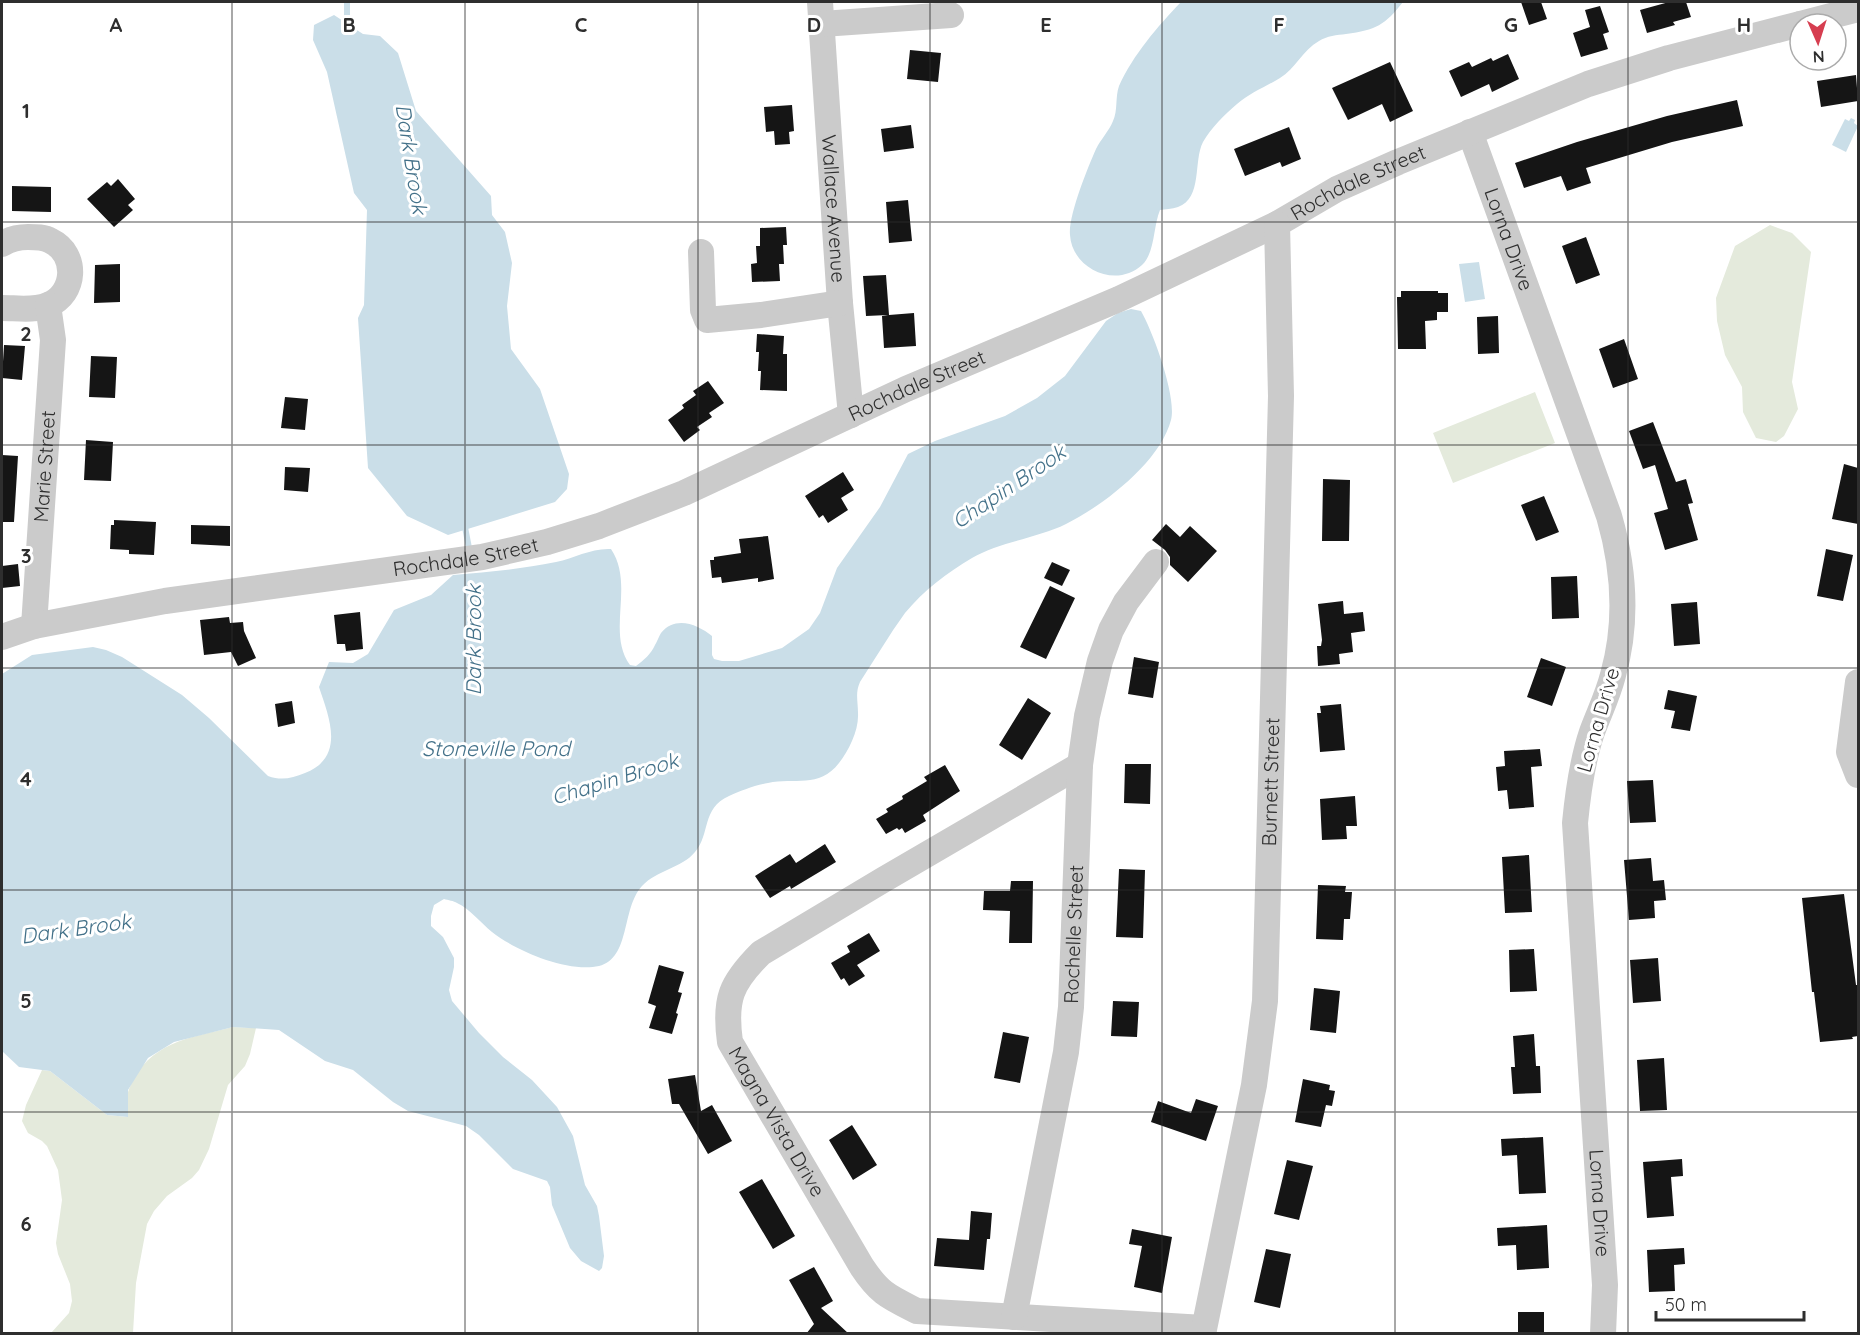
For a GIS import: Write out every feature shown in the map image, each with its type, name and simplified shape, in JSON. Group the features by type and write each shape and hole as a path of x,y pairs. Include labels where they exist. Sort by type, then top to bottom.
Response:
{"street":[{"path":"822,22 946,23"},
{"name":"Wallace Avenue","path":"822,22 840,303 851,415"},
{"name":"Rochdale Street","path":"2,637 34,626 165,602 473,559 556,540 623,518 684,493 906,389 1153,284 1277,224 1337,189 1470,132 1602,79 1788,27"},
{"name":"Lorna Drive","path":"1470,132 1608,516 1617,543 1622,574 1621,629 1613,675 1585,758 1575,823 1605,1285 1603,1334"},
{"name":"Burnett Street","path":"1203,1331 1254,1085 1265,1001 1281,407 1277,224"},
{"path":"2,244 17,237 44,238 57,244 62,250 70,270 68,284 60,297 48,305 33,308 2,308"},
{"path":"701,252 703,310 707,320 761,315 840,303"},
{"name":"Marie Street","path":"34,626 53,340 48,305"},
{"name":"Rochelle Street","path":"1014,1317 1066,1052 1071,1007 1080,765 1092,692 1111,630 1126,602 1156,562"},
{"path":"1858,682 1849,752 1858,775"},
{"name":"Magna Vista Drive","path":"1080,765 762,953 739,977 729,1004 727,1018 730,1042 862,1268 873,1284 886,1296 917,1311 1203,1331"}],"shaded area":[{"path":"1770,225 1792,233 1811,252 1792,382 1798,409 1784,436 1776,442 1756,438 1743,412 1742,387 1725,355 1717,321 1716,298 1735,246"},
{"path":"1535,392 1555,443 1453,483 1433,433"},
{"path":"233,1027 256,1028 250,1054 245,1066 228,1085 209,1149 199,1170 167,1196 154,1211 147,1224 136,1283 133,1333 51,1333 69,1313 72,1301 70,1284 56,1243 62,1200 58,1170 47,1146 28,1133 22,1121 26,1105 42,1070 50,1071 107,1115 128,1117 129,1089 137,1073 147,1061 172,1044"}],"water":[{"path":"1181,2 1403,2 1391,16 1379,25 1319,41 1280,78 1237,104 1214,126 1203,142 1191,196 1178,207 1160,210 1152,247 1142,265 1132,272 1120,275 1097,272 1078,257 1073,247 1070,227 1075,204 1096,149 1115,117 1118,90 1125,74 1147,41"},
{"path":"334,15 363,34 380,36 398,53 416,111 491,196 492,215 505,232 512,263 507,306 511,349 540,389 569,474 567,489 555,502 448,535 407,516 368,468 358,318 364,305 367,210 354,193 327,72 313,40 314,25"},
{"path":"1851,118 1858,126 1846,152 1832,145 1845,119 1849,121"},
{"path":"1479,262 1485,299 1465,302 1459,264"},
{"name":"Stoneville Pond","path":"1131,309 1141,311 1146,321 1163,365 1171,396 1171,420 1165,436 1143,466 1113,494 1081,516 1055,529 1006,544 972,558 936,582 905,613 860,682 857,693 857,726 850,746 839,763 831,771 815,779 763,784 720,801 710,814 700,845 695,852 683,862 648,881 635,896 621,943 609,961 599,966 586,967 543,959 502,939 456,902 444,899 434,905 431,926 443,937 454,958 449,990 452,1001 479,1033 503,1057 532,1080 557,1107 573,1136 585,1185 597,1206 599,1216 604,1256 602,1268 599,1271 581,1261 570,1248 552,1205 547,1181 513,1169 479,1135 466,1126 408,1111 353,1070 325,1061 279,1030 233,1027 174,1042 148,1058 128,1090 128,1117 107,1115 50,1071 19,1067 2,1051 2,674 32,655 93,647 106,650 122,657 182,695 268,776 282,779 305,773 318,766 326,757 330,747 330,723 319,687 329,662 353,663 368,654 394,610 431,595 453,575 530,567 597,550 611,549 618,563 621,578 620,638 623,652 630,665 636,666 647,657 661,633 673,624 680,623 694,625 712,636 712,655 714,659 722,661 739,661 782,648 809,629 820,613 837,568 880,507 908,454 935,441 1005,416 1037,398 1065,376 1106,321 1118,313"}],"building":[{"path":"1521,2 1541,2 1547,19 1529,25"},
{"path":"1669,2 1686,2 1691,17 1673,22 1675,25 1647,33 1640,10"},
{"path":"1600,6 1609,32 1603,34 1608,49 1581,57 1573,33 1590,27 1585,10"},
{"path":"910,50 941,53 938,82 907,79"},
{"path":"1508,54 1519,79 1492,92 1489,84 1461,97 1449,71 1469,62 1472,67 1491,58 1493,61"},
{"path":"1390,62 1413,111 1390,122 1382,104 1348,120 1332,88"},
{"path":"1856,75 1858,101 1821,107 1817,81"},
{"path":"1737,100 1743,126 1672,142 1586,168 1591,183 1567,191 1561,176 1524,188 1515,163 1667,116"},
{"path":"792,105 794,131 789,132 790,144 775,145 774,131 766,132 764,107"},
{"path":"911,125 914,148 884,152 881,129"},
{"path":"1289,127 1301,159 1282,167 1280,162 1245,176 1234,149"},
{"path":"118,179 135,199 128,205 133,210 114,227 87,199 107,182 111,186"},
{"path":"12,186 51,187 51,212 12,211"},
{"path":"908,200 912,241 889,243 886,202"},
{"path":"786,227 787,245 783,245 784,264 779,264 780,281 752,282 751,264 757,263 756,246 760,246 760,228"},
{"path":"1586,237 1600,275 1576,284 1562,246"},
{"path":"120,264 120,302 94,303 95,265"},
{"path":"886,275 889,315 914,313 916,346 884,348 882,316 888,315 866,316 863,276"},
{"path":"1401,291 1448,293 1448,312 1437,312 1437,320 1425,321 1426,349 1398,349 1397,297 1401,297"},
{"path":"1498,316 1499,353 1478,354 1477,317"},
{"path":"757,334 784,336 783,354 787,354 787,391 760,390 761,371 758,371"},
{"path":"1624,339 1638,379 1613,388 1599,349"},
{"path":"4,345 25,346 22,380 2,378"},
{"path":"91,356 117,357 115,398 89,397"},
{"path":"708,381 724,403 709,413 712,417 697,427 700,430 684,442 668,420 684,408 682,405 696,395 693,391"},
{"path":"285,397 308,399 305,430 281,428"},
{"path":"1653,422 1676,482 1686,479 1693,503 1688,504 1698,540 1665,550 1654,513 1668,509 1655,465 1643,469 1629,431"},
{"path":"86,440 113,442 111,481 84,480"},
{"path":"2,455 18,456 14,522 2,522"},
{"path":"1844,464 1858,468 1858,524 1832,519"},
{"path":"285,467 310,468 308,492 284,490"},
{"path":"843,472 854,490 841,498 848,510 828,523 823,515 819,518 805,496"},
{"path":"1323,479 1350,480 1349,541 1322,541"},
{"path":"1544,496 1559,532 1536,541 1521,505"},
{"path":"114,520 156,522 154,555 129,554 129,550 110,549 111,525 114,525"},
{"path":"1166,524 1180,537 1190,526 1217,551 1188,582 1170,565 1170,557 1165,550 1152,540"},
{"path":"191,525 230,526 230,546 191,544"},
{"path":"768,536 774,579 758,582 758,578 722,583 721,577 712,578 710,560 714,560 714,557 741,553 739,539"},
{"path":"1826,549 1853,555 1843,601 1817,596"},
{"path":"1052,562 1070,570 1062,586 1044,578"},
{"path":"18,564 20,586 2,588 2,566"},
{"path":"1577,576 1579,618 1552,619 1551,577"},
{"path":"1050,586 1075,598 1046,659 1020,647"},
{"path":"1343,601 1344,614 1363,612 1365,631 1351,633 1353,652 1339,654 1340,664 1318,666 1317,646 1321,646 1322,640 1318,604"},
{"path":"1697,602 1700,644 1674,646 1671,604"},
{"path":"360,612 363,649 346,651 345,644 337,644 334,615"},
{"path":"229,617 230,623 243,622 244,631 256,658 238,666 231,652 204,655 200,620"},
{"path":"1134,657 1159,662 1153,698 1128,694"},
{"path":"1541,658 1566,667 1552,706 1527,697"},
{"path":"1668,690 1697,696 1690,731 1671,728 1675,711 1664,709"},
{"path":"1028,698 1051,713 1022,760 999,745"},
{"path":"292,701 295,723 278,727 275,704"},
{"path":"1341,704 1345,750 1320,752 1317,713 1321,713 1320,706"},
{"path":"1540,749 1542,766 1531,767 1534,807 1509,809 1507,790 1498,791 1496,767 1505,766 1504,751"},
{"path":"1125,764 1151,764 1150,804 1124,803"},
{"path":"945,765 960,791 923,815 926,821 905,833 902,828 899,830 897,828 886,834 876,819 888,812 886,809 903,799 902,796 927,781 924,777"},
{"path":"1653,780 1656,822 1630,823 1627,781"},
{"path":"1355,796 1357,826 1346,826 1347,839 1322,840 1320,799"},
{"path":"825,844 836,862 791,889 790,886 770,898 755,876 790,854 796,863"},
{"path":"1529,855 1532,912 1505,913 1502,857"},
{"path":"1651,858 1653,881 1664,880 1666,900 1654,901 1655,918 1629,920 1624,860"},
{"path":"1119,869 1145,870 1143,938 1116,937"},
{"path":"1011,881 1033,881 1032,943 1009,943 1010,911 983,910 984,891 1010,891"},
{"path":"1318,885 1346,886 1345,892 1352,892 1350,919 1344,919 1343,940 1316,939"},
{"path":"1844,894 1856,985 1858,985 1858,1036 1852,1037 1853,1039 1820,1042 1802,898"},
{"path":"869,933 880,951 857,965 865,976 849,986 844,978 841,980 831,963 850,952 847,946"},
{"path":"1534,949 1537,991 1510,992 1509,950"},
{"path":"1658,958 1661,1001 1633,1003 1630,960"},
{"path":"659,965 684,972 678,992 682,993 676,1013 678,1014 672,1034 649,1028 656,1006 648,1003"},
{"path":"1314,988 1340,991 1336,1033 1310,1030"},
{"path":"1113,1001 1139,1002 1137,1037 1111,1036"},
{"path":"1003,1032 1029,1037 1020,1083 994,1078"},
{"path":"1534,1034 1536,1066 1540,1066 1541,1093 1513,1094 1511,1067 1515,1067 1513,1036"},
{"path":"1664,1058 1667,1110 1640,1111 1637,1060"},
{"path":"695,1075 701,1111 712,1105 732,1141 708,1154 679,1104 672,1104 668,1079"},
{"path":"1303,1079 1330,1085 1329,1090 1335,1091 1332,1106 1326,1105 1321,1127 1295,1122"},
{"path":"1196,1099 1218,1106 1206,1141 1151,1122 1158,1101 1191,1113"},
{"path":"852,1125 877,1165 853,1180 829,1140"},
{"path":"1543,1137 1546,1193 1519,1194 1517,1155 1502,1156 1501,1139"},
{"path":"1682,1159 1683,1176 1671,1177 1674,1216 1647,1218 1643,1162"},
{"path":"1287,1160 1313,1166 1299,1220 1274,1214"},
{"path":"762,1179 795,1236 773,1249 739,1192"},
{"path":"971,1211 992,1213 984,1270 934,1266 937,1238 969,1240"},
{"path":"1547,1225 1549,1268 1517,1270 1516,1245 1498,1246 1497,1228"},
{"path":"1132,1229 1172,1237 1162,1293 1134,1287 1142,1246 1129,1244"},
{"path":"1684,1248 1685,1264 1674,1265 1675,1291 1649,1292 1647,1250"},
{"path":"1266,1249 1291,1254 1280,1308 1254,1302"},
{"path":"814,1267 833,1301 821,1308 849,1334 806,1334 814,1324 789,1280"},
{"path":"1518,1312 1544,1312 1544,1334 1518,1334"}],"waterway":[{"name":"Dark Brook","path":"347,2 347,31"},
{"name":"Dark Brook","path":"464,522 470,553"}],"water label":[{"name":"Chapin Brook","path":"1009,487"},
{"name":"Chapin Brook","path":"615,779"}]}
